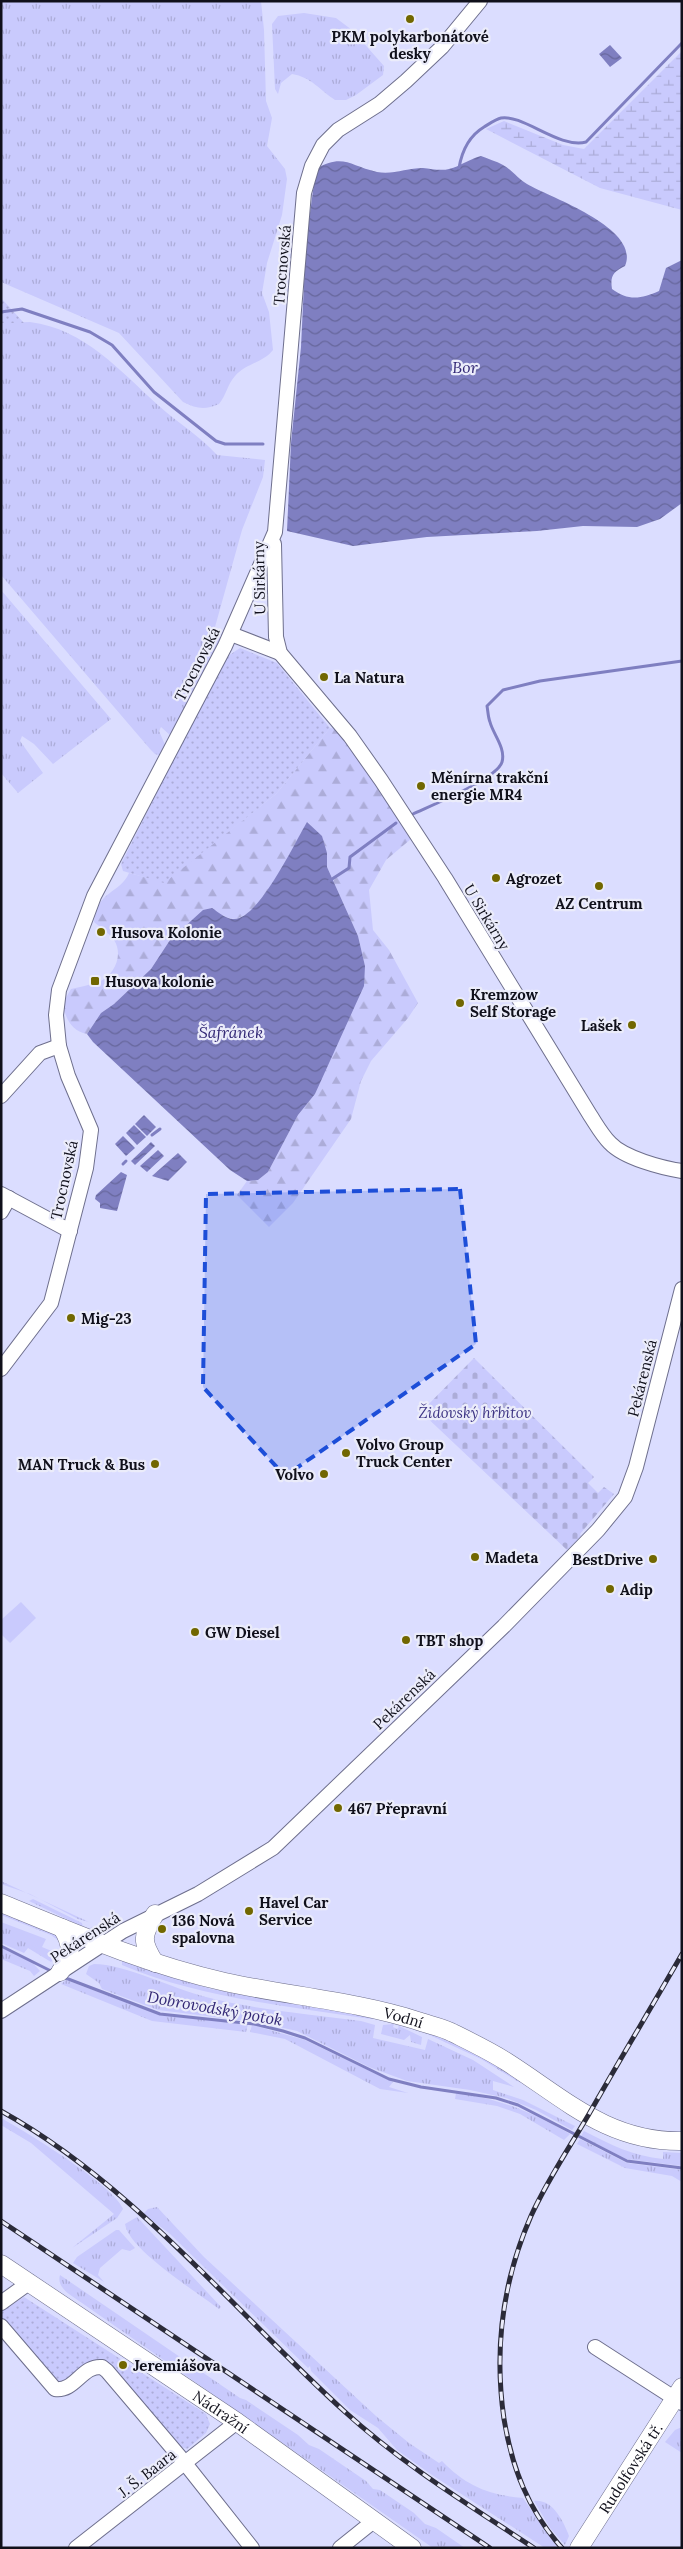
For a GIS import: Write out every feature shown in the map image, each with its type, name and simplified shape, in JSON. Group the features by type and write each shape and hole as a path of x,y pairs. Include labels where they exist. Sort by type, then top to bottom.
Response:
{"main road":[{"name":"Vodní","path":"1,1903 155,1963 228,1983 383,2010 450,2032 505,2061 570,2106 612,2129 647,2139 682,2141"},
{"path":"155,1914 146,1928 144,1943 155,1963"},
{"path":"62,1928 70,1942 70,1956 62,1970"},
{"name":"Nádražní","path":"1,2264 236,2422 412,2548"},
{"name":"Rudolfovská tř.","path":"579,2548 679,2396"}],"street":[{"name":"Trocnovská","path":"3,1363 51,1303 86,1168 91,1130 68,1076 60,1046 56,1015 58,990 94,896 231,634 275,532 304,193 312,166 328,140 406,81 442,46 480,1"},
{"name":"U Sirkárny","path":"275,532 273,557 276,638 280,653 350,736 381,780 444,878 590,1115 611,1144 630,1155 666,1169 682,1171"},
{"name":"U Sirkárny","path":"231,634 280,653"},
{"path":"1,1096 40,1053 60,1046"},
{"path":"1,1212 5,1196 70,1231"},
{"name":"Pekárenská","path":"1,2011 104,1943 155,1914 230,1877 273,1848 504,1626 613,1514 625,1497 636,1467 682,1290"},
{"path":"1,2303 30,2282"},
{"path":"1,2326 50,2386 55,2389 62,2390 69,2387 91,2368 102,2367 107,2371 186,2463 252,2548"},
{"path":"595,2347 679,2396"},
{"name":"J. Š. Baara","path":"76,2548 236,2422"},
{"path":"340,2548 375,2520"}],"highlighted area":[{"path":"460,1189 476,1344 285,1476 203,1387 206,1194"}],"green space":[{"path":"1,1 261,1 264,30 266,101 272,118 267,146 285,169 287,179 282,215 267,263 262,293 269,312 273,350 264,358 244,368 235,376 219,404 201,408 183,402 119,333 1,282"},
{"path":"304,13 336,18 352,30 384,66 383,75 346,100 335,100 310,81 292,74 281,83 278,94 275,89 272,24 278,16"},
{"path":"682,51 682,210 600,188 486,129 504,121 563,145 584,149"},
{"path":"1,298 24,323 1,323"},
{"path":"30,322 50,326 85,342 116,366 159,406 217,455 265,460 263,477 242,530 215,627 223,631 216,652 171,736 161,727 159,731 166,747 162,756 155,754 150,749 1,575 1,323"},
{"path":"1,590 111,719 53,764 34,744 22,736 20,741 43,773 18,793 1,773"},
{"path":"240,648 277,663 330,728 276,794 164,883 123,871 121,864 225,658"},
{"path":"330,728 338,729 355,751 411,839 386,860 369,890 373,930 389,950 418,1003 408,1018 371,1061 361,1081 351,1119 293,1203 269,1227 237,1195 247,1181 258,1180 268,1172 298,1115 315,1094 365,966 358,936 327,867 327,853 318,834 308,822 277,876 258,903 238,918 234,919 223,915 170,940 151,969 114,1004 101,1013 87,1034 73,1027 65,1014 63,1003 71,989 104,979 116,964 118,952 114,940 94,922 99,904 104,898 125,880 129,873 164,882 276,794"},
{"name":"Židovský hřbitov","path":"474,1358 594,1477 588,1483 598,1493 604,1487 614,1494 580,1534 581,1536 567,1550 421,1412"},
{"path":"21,1602 36,1618 10,1643 1,1634 1,1620"},
{"path":"1,1881 26,1893 1,1884"},
{"path":"33,1899 82,1923 83,1927 29,1901"},
{"path":"39,1899 89,1922 78,1919"},
{"path":"1,1910 55,1933 63,1944 51,1935 1,1915"},
{"path":"1,1922 46,1939 42,1947 54,1952 56,1948 55,1957 51,1962 28,1948 24,1953 1,1943"},
{"path":"114,1925 117,1927 104,1931 89,1930 91,1927"},
{"path":"1,1947 32,1962 40,1971 34,1976 30,1971 1,1959"},
{"path":"122,1961 211,1989 386,2018 371,2019 244,2000 182,1986 122,1965"},
{"path":"94,1964 120,1968 206,1997 264,2008 361,2021 375,2025 373,2038 425,2050 428,2039 473,2060 514,2087 493,2081 493,2090 523,2100 575,2126 572,2130 536,2110 506,2098 470,2090 407,2081 369,2067 297,2031 252,2021 253,2011 248,2010 247,2021 158,2010 102,1989 99,1983 86,1974 89,1966"},
{"path":"66,1980 160,2015 248,2024 246,2032 152,2021 61,1984"},
{"path":"394,2024 393,2027 397,2029 399,2027 397,2025 422,2037 421,2045 411,2042 410,2035 404,2040 381,2034 383,2025"},
{"path":"406,2024 477,2053 532,2087 517,2081 481,2059"},
{"path":"252,2025 305,2040 393,2082 389,2087 408,2093 380,2089 285,2039 250,2032"},
{"path":"456,2093 472,2095 515,2108 543,2119 570,2134 564,2140 520,2114 497,2106 455,2099"},
{"path":"1,2118 68,2160 104,2187 123,2209 117,2218 72,2248 114,2214 31,2143 1,2125"},
{"path":"584,2131 632,2153 652,2158 663,2159 663,2152 682,2153 682,2166 626,2159 581,2136"},
{"path":"580,2139 627,2163 682,2170 682,2182 672,2176 625,2168 577,2144"},
{"path":"157,2207 204,2257 376,2416 409,2443 439,2463 442,2461 469,2483 489,2492 523,2498 558,2548 545,2548 432,2475 397,2450 378,2428 350,2410 311,2371 310,2366 308,2368 169,2233 143,2214 148,2209"},
{"path":"137,2217 221,2307 219,2309 165,2270 138,2246 129,2234 125,2224"},
{"path":"116,2230 119,2230 135,2248 130,2251 122,2249 100,2268 98,2275 104,2282 73,2263 77,2257"},
{"path":"60,2275 240,2398 246,2400 298,2435 309,2445 319,2449 366,2481 373,2489 380,2490 414,2513 425,2524 436,2528 465,2548 433,2548 70,2294 60,2284"},
{"path":"24,2297 206,2414 210,2424 206,2433 187,2449 179,2446 104,2361 92,2363 69,2379 56,2385 1,2321 2,2311"},
{"path":"682,2427 682,2453 665,2442 675,2430"},
{"path":"534,2501 541,2501 547,2504 556,2512 569,2536 565,2545 550,2528"}],"water":[{"path":"610,45 622,58 610,67 599,54"},
{"name":"Bor","path":"481,156 503,165 527,184 591,216 620,239 626,252 625,266 615,272 612,278 612,289 618,293 635,298 659,291 666,268 682,260 682,503 660,519 637,527 583,526 537,531 427,537 353,546 287,531 291,443 301,347 306,242 316,169 325,164 340,161 383,173 423,168 443,170 453,168"},
{"name":"Šafránek","path":"307,822 322,836 327,853 327,867 358,936 365,966 364,986 315,1094 298,1115 268,1172 258,1180 247,1181 230,1170 93,1042 87,1034 101,1013 114,1004 151,969 170,940 203,910 212,908 225,917 233,919 243,916 253,908 275,879"},
{"path":"144,1115 156,1127 147,1136 135,1124"},
{"path":"134,1125 146,1137 137,1145 126,1133"},
{"path":"123,1136 135,1148 126,1156 115,1144"},
{"path":"151,1142 155,1146 135,1165 131,1161"},
{"path":"158,1150 164,1156 147,1172 140,1166"},
{"path":"178,1153 187,1162 168,1181 152,1176"},
{"path":"121,1172 127,1175 117,1211 100,1208 100,1203 95,1199 96,1195"}],"waterway":[{"path":"459,168 464,149 470,139 492,122 501,118 520,121 564,141 586,142 682,43"},
{"path":"1,312 22,309 90,332 112,345 154,392 216,441 225,444 263,444"},
{"path":"413,814 476,784 497,769 503,757 501,746 489,720 487,706 503,690 540,681 682,661"},
{"path":"329,881 349,868 350,857 396,823"},
{"path":"152,1135 160,1129"},
{"path":"123,1164 126,1161"},
{"name":"Dobrovodský potok","path":"1,1946 53,1972"},
{"name":"Dobrovodský potok","path":"63,1977 160,2014 254,2024 283,2031 305,2038 389,2079 421,2087 496,2098 518,2105 627,2161 682,2168"}],"railway":[{"path":"562,2548 540,2519 523,2488 507,2437 501,2393 500,2367 503,2316 508,2290 521,2240 537,2203 682,1954"},
{"path":"1,2111 49,2141 95,2175 139,2212 344,2411 389,2449 436,2483 534,2548"},
{"path":"1,2221 490,2548"}],"place":[{"name":"PKM polykarbonátové desky","path":"410,19"},
{"name":"La Natura","path":"324,677"},
{"name":"Měnírna trakční energie MR4","path":"421,786"},
{"name":"Agrozet","path":"496,878"},
{"name":"AZ Centrum","path":"599,886"},
{"name":"Husova Kolonie","path":"101,932"},
{"name":"Husova kolonie","path":"95,981"},
{"name":"Kremzow Self Storage","path":"460,1003"},
{"name":"Lašek","path":"632,1025"},
{"name":"Mig-23","path":"71,1318"},
{"name":"Volvo Group Truck Center","path":"346,1453"},
{"name":"MAN Truck & Bus","path":"155,1464"},
{"name":"Volvo","path":"324,1474"},
{"name":"Madeta","path":"475,1557"},
{"name":"BestDrive","path":"653,1559"},
{"name":"Adip","path":"610,1589"},
{"name":"GW Diesel","path":"195,1632"},
{"name":"TBT shop","path":"406,1640"},
{"name":"467 Přepravní","path":"338,1808"},
{"name":"Havel Car Service","path":"249,1911"},
{"name":"136 Nová spalovna","path":"162,1929"},
{"name":"Jeremiášova","path":"123,2365"}]}
